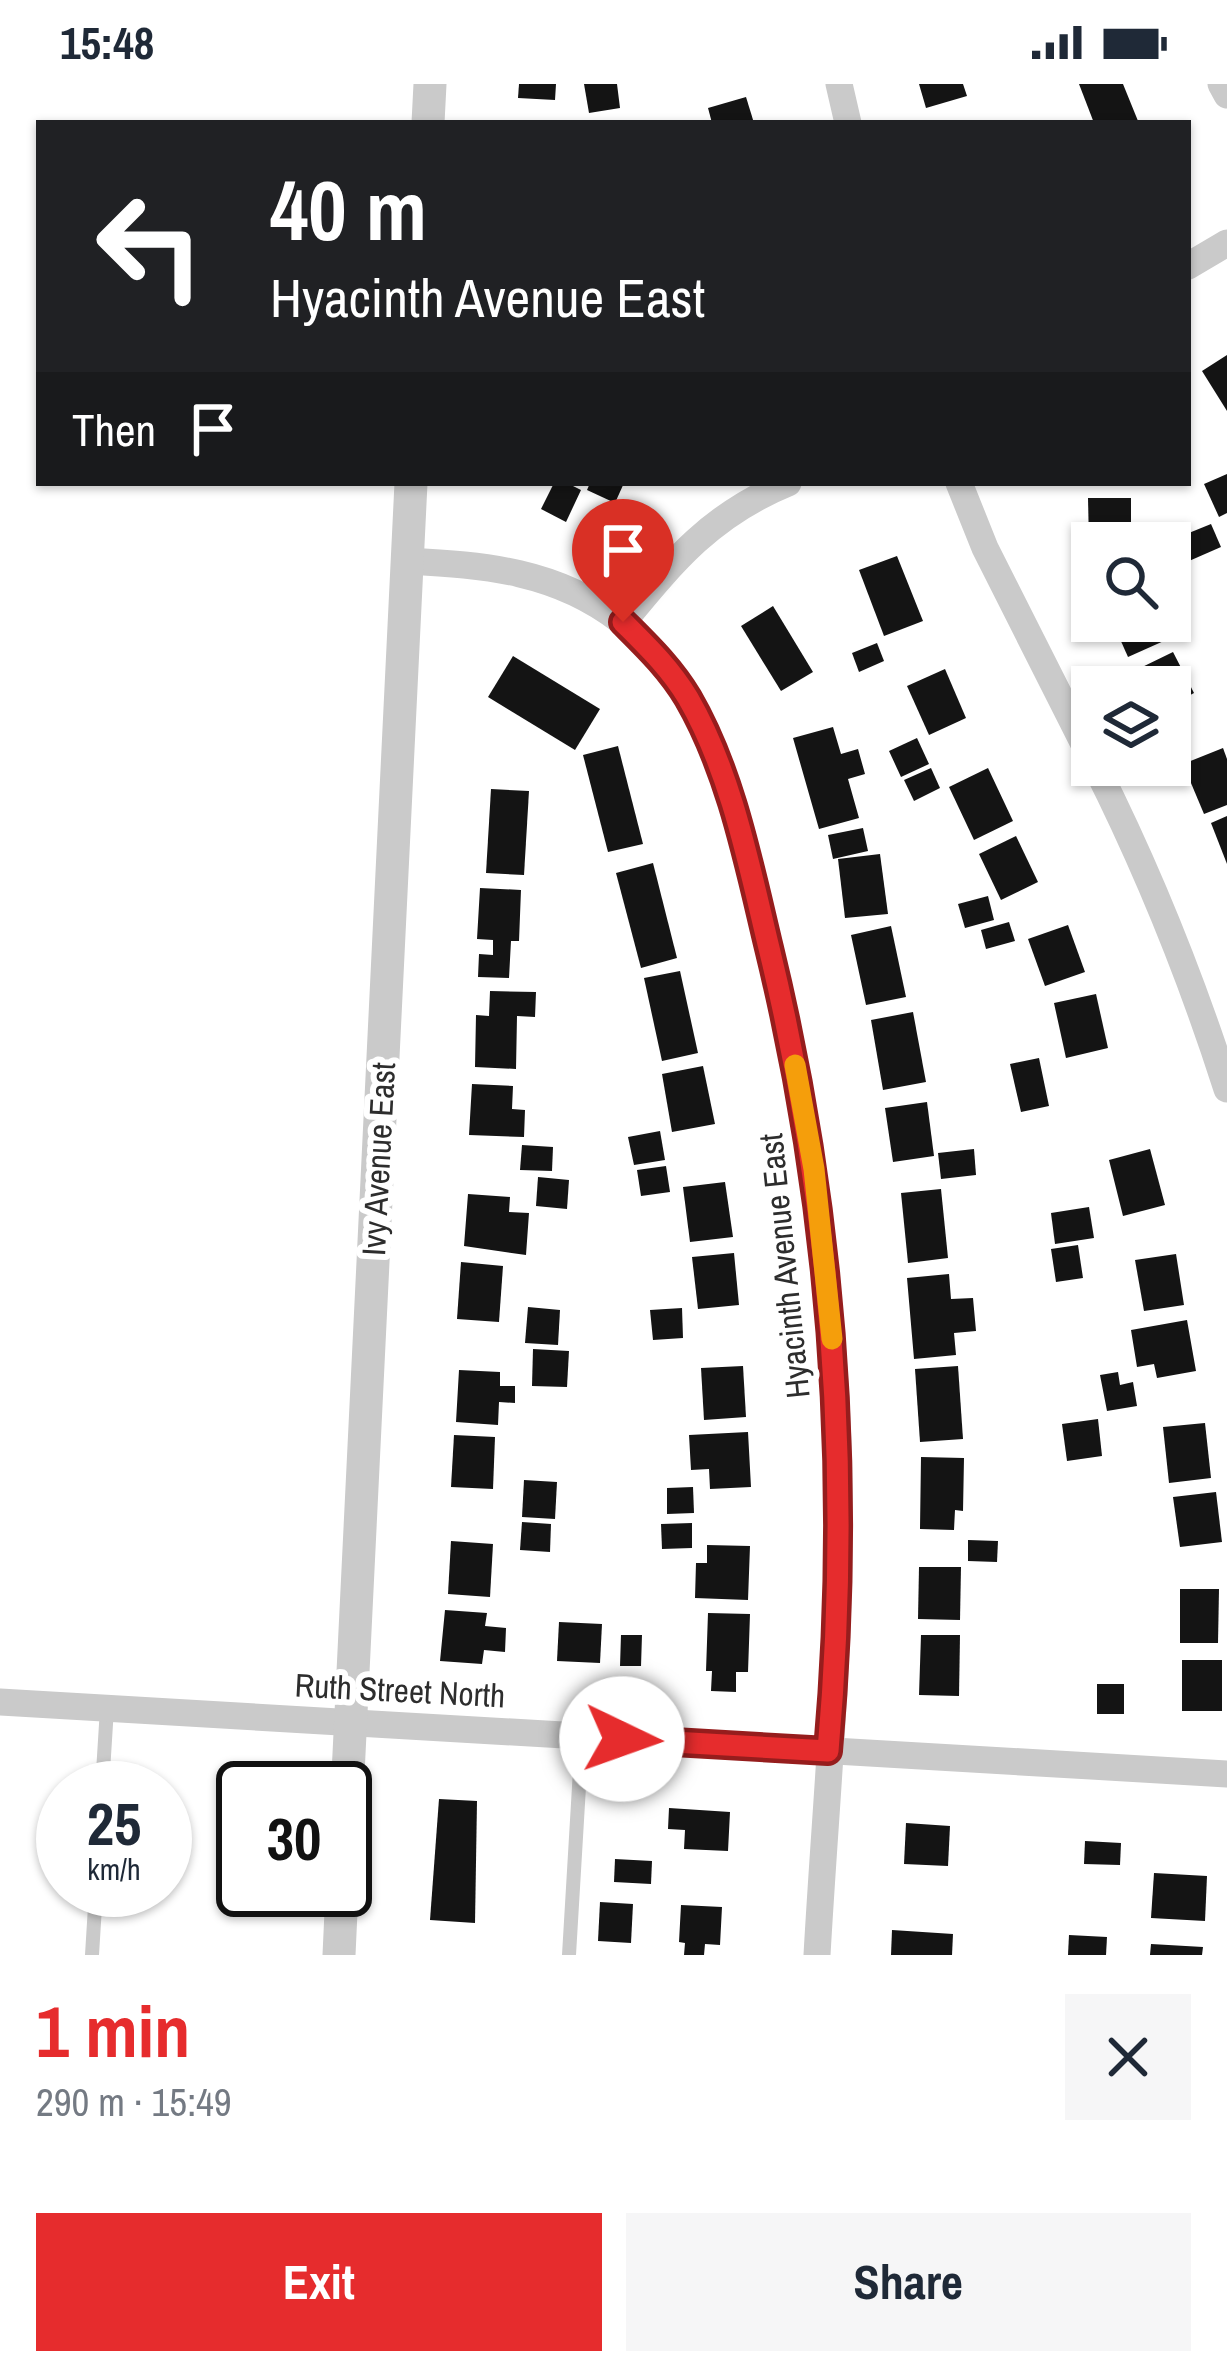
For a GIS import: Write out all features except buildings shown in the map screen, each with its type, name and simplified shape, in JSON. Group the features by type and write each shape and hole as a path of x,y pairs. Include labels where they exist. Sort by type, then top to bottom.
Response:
{"street":[{"path":"428,120 430,84"},
{"path":"839,84 847,120"},
{"path":"1222,84 1227,95"},
{"path":"1191,264 1227,243"},
{"name":"Ivy Avenue East","path":"349,1761 411,486"},
{"path":"623,622 681,552 716,521 780,486"},
{"path":"960,486 985,548 1071,718"},
{"name":"Hyacinth Avenue East","path":"407,561 495,567 540,578 583,596 623,622 663,661 689,699 708,741 752,874 787,1021 816,1190 837,1422 839,1561 817,1955"},
{"path":"1104,786 1157,896 1227,1089"},
{"name":"Ruth Street North","path":"0,1702 1227,1774"},
{"path":"339,1955 341,1917"}],"lane":[{"path":"103,1761 106,1708"},
{"path":"569,1955 582,1736"},
{"path":"92,1955 94,1917"}],"slow traffic":[{"path":"795,1065 814,1169 832,1339"}],"route":[{"path":"622,1739 828,1751 839,1561 829,1295 814,1169 787,1021 752,874 708,741 689,699 663,661 623,622"}]}
